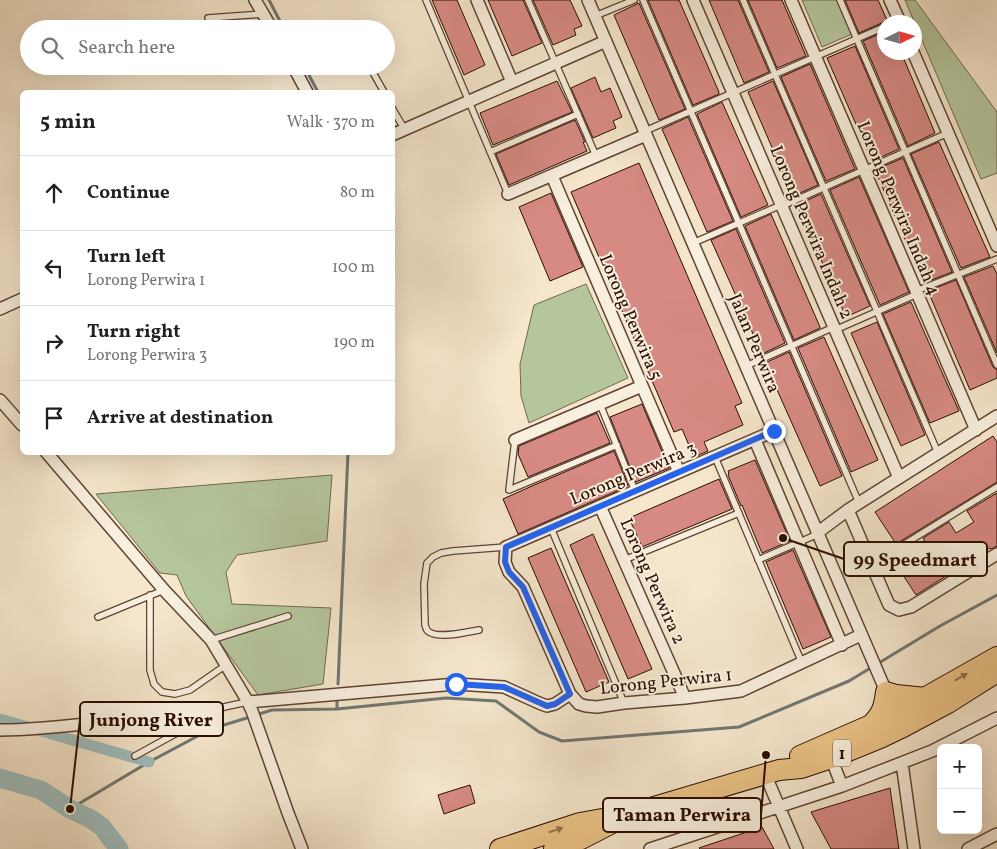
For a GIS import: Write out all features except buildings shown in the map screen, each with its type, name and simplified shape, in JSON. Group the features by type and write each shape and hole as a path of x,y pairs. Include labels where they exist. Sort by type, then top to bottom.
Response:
{"highway":[{"name":"1","path":"500,849 580,823 630,814 772,772 801,768 831,758 899,720 926,698 997,657"},
{"name":"1","path":"772,772 803,754 870,726 899,720 948,703 997,672"},
{"path":"883,685 896,695 926,698"},
{"path":"870,726 880,715 885,704 883,685"},
{"name":"1","path":"554,849 581,839 630,814"}],"street":[{"path":"255,0 267,20"},
{"path":"477,0 512,82"},
{"name":"Jalan Perwira","path":"588,0 899,720"},
{"name":"Lorong Perwira Indah 2","path":"693,0 899,478"},
{"name":"Lorong Perwira Indah 4","path":"791,0 976,430"},
{"path":"890,0 895,15"},
{"path":"395,134 606,41"},
{"path":"916,60 997,246"},
{"path":"298,75 306,90"},
{"path":"508,194 646,133"},
{"name":"Lorong Perwira 5","path":"552,176 679,472"},
{"path":"0,309 20,300"},
{"path":"515,440 642,386"},
{"path":"0,400 20,423"},
{"path":"818,533 848,510 994,420"},
{"name":"Lorong Perwira 3","path":"506,547 774,431"},
{"path":"755,440 842,645"},
{"path":"49,455 164,590 211,640 250,706 302,849"},
{"name":"Lorong Perwira 2","path":"600,506 685,698"},
{"path":"848,510 889,605 899,610 911,607 997,554"},
{"path":"250,706 456,684 504,687 547,706 555,704 570,694 523,587 509,572 505,562 506,547"},
{"name":"Lorong Perwira 1","path":"570,694 579,704 597,707 741,691 861,635"},
{"path":"0,730 68,727 165,716"},
{"path":"650,849 842,786 932,750 997,718"},
{"path":"831,758 842,786"},
{"path":"902,763 914,849"},
{"path":"772,772 779,807 797,849"},
{"path":"968,849 997,834"}],"lane":[{"path":"426,0 508,194"},
{"path":"528,0 596,156"},
{"path":"596,16 634,0"},
{"path":"643,0 859,503"},
{"path":"743,0 938,453"},
{"path":"840,0 997,365"},
{"path":"208,18 263,14"},
{"path":"646,133 691,111 877,29"},
{"path":"374,75 383,90"},
{"path":"395,114 404,130"},
{"path":"490,152 578,114"},
{"path":"693,243 948,133"},
{"path":"746,366 834,328 877,312 917,292 997,259"},
{"path":"600,404 635,491"},
{"path":"515,440 509,490 617,445"},
{"path":"715,457 802,663"},
{"path":"870,562 895,550 997,487"},
{"path":"624,560 739,513"},
{"path":"551,528 624,703"},
{"path":"758,560 818,533"},
{"path":"479,630 444,635 426,630 424,584 427,563 441,553 506,547"},
{"path":"98,617 164,590"},
{"path":"150,595 150,670 154,684 162,692 175,694 190,690 226,665"},
{"path":"211,640 288,616"},
{"path":"135,756 224,707 250,706"}],"green space":[{"path":"802,0 837,0 852,34 822,47"},
{"path":"905,0 915,0 997,112 997,173 981,179 922,40 922,15 911,15"},
{"path":"586,284 628,378 529,423 521,396 520,364 534,305"},
{"path":"332,475 327,541 237,555 226,572 232,604 331,608 323,684 258,695 186,596 177,575 160,573 96,494"}],"waterway":[{"path":"269,0 279,20"},
{"path":"309,75 317,90"},
{"path":"338,684 348,455"},
{"path":"256,715 272,710 337,709 446,698 496,701 539,732 562,741 739,727 849,681 940,626 997,595"},
{"path":"337,699 337,709"},
{"path":"70,809 149,762 211,729 250,717"},
{"path":"0,719 149,762"},
{"path":"0,778 41,790 70,809 91,819 102,827 119,849"}],"place":[{"name":"99 Speedmart","path":"783,538"},
{"name":"Taman Perwira","path":"766,755"},
{"name":"Junjong River","path":"70,809"}],"route":[{"path":"456,684 504,687 547,706 555,704 570,694 523,587 509,572 505,562 506,547 774,431"}]}
